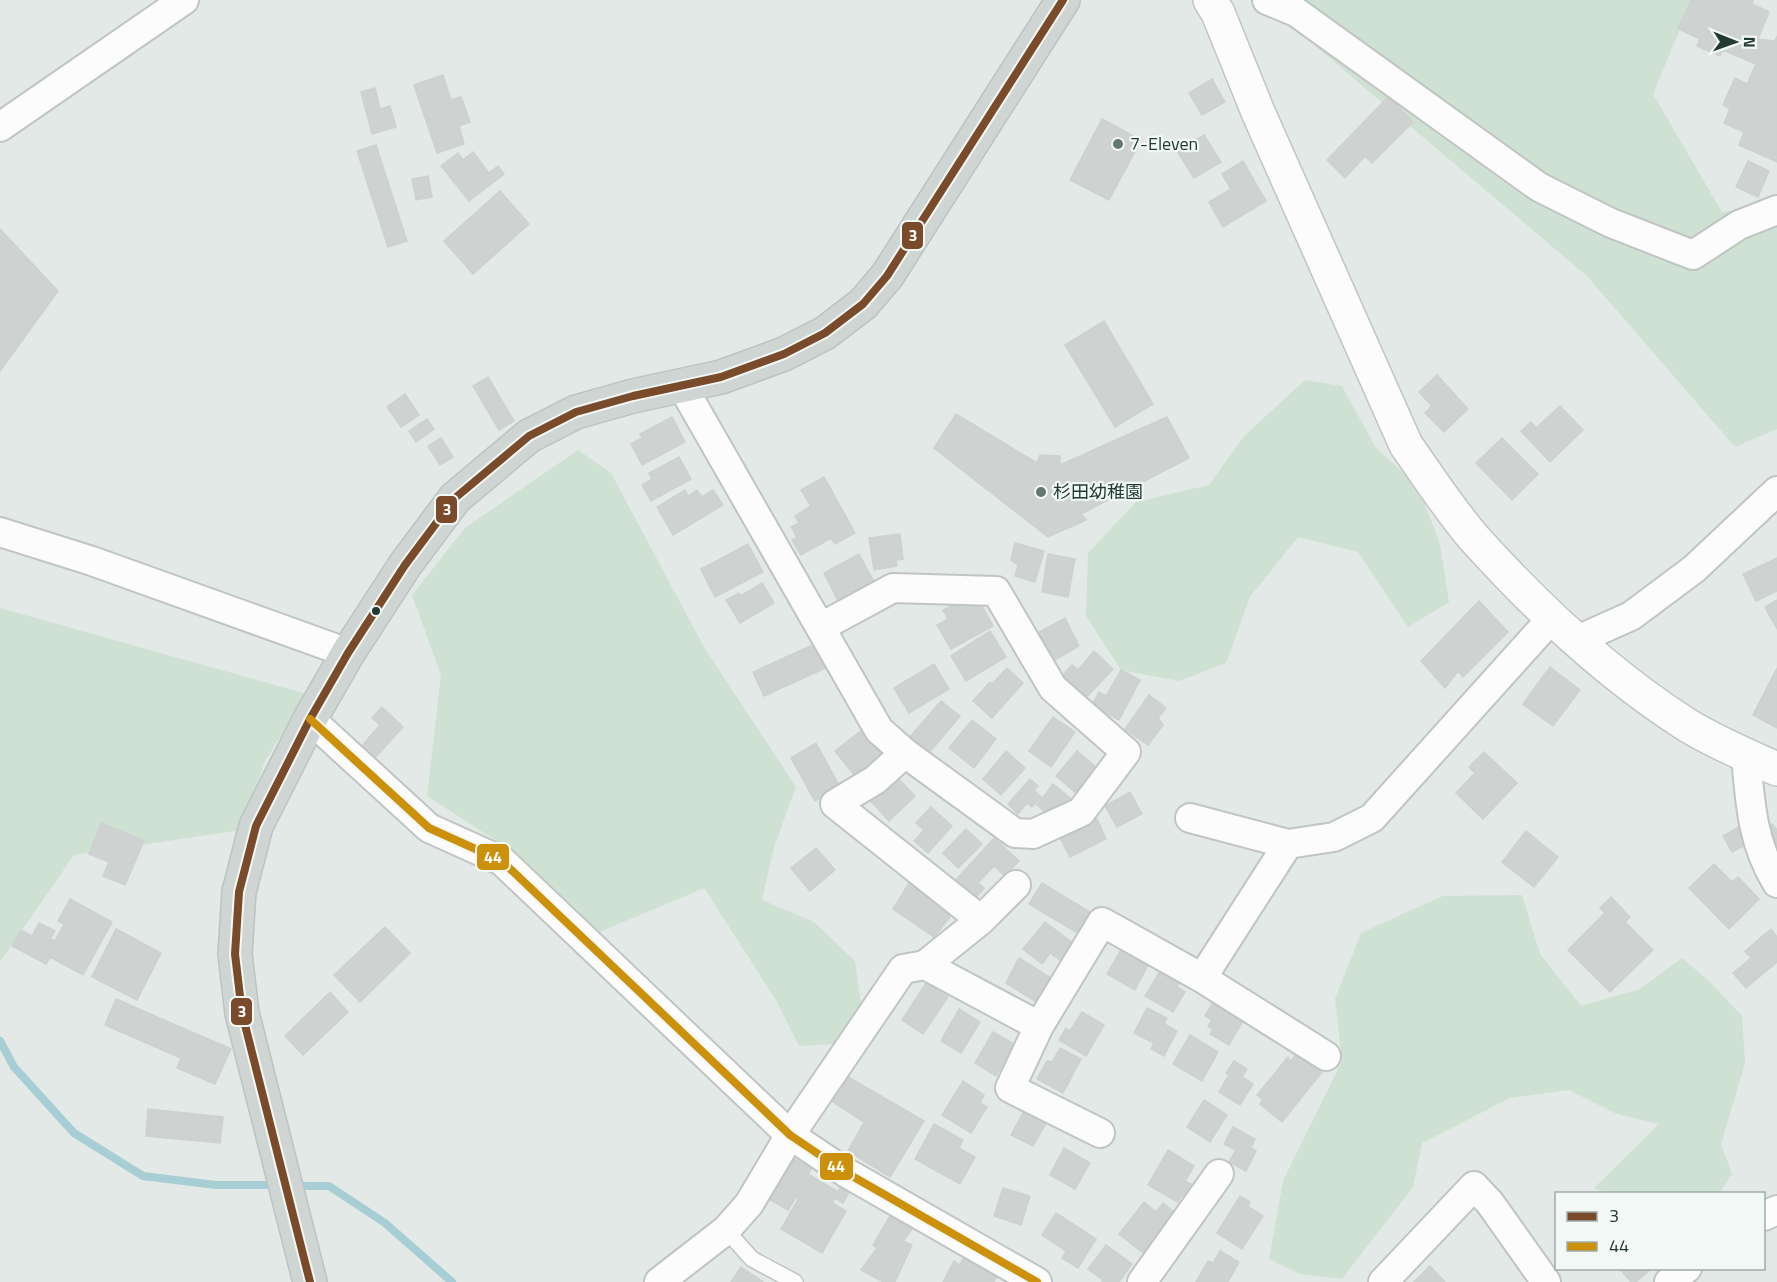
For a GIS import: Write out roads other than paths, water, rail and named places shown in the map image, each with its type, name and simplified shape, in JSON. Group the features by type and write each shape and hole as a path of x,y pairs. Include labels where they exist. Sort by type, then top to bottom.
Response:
{"main road":[{"path":"310,1282 242,1013 235,954 238,892 256,826 310,719 348,653 405,565 455,498 529,436 576,412 633,396 721,377 784,354 825,333 862,304 887,276 1063,0"}],"street":[{"path":"0,127 184,0"},
{"path":"1210,0 1218,13 1258,112 1406,445 1473,536 1575,641 1647,698 1688,726 1777,769"},
{"path":"1267,0 1296,12 1539,187 1611,223 1693,255 1739,225 1777,210"},
{"path":"682,386 820,627 879,730 905,753 1015,833 1033,834 1081,812 1126,752 1053,688 996,591 893,588 820,627"},
{"path":"1575,641 1631,616 1694,569 1777,491"},
{"path":"0,532 92,561 348,653"},
{"path":"1190,818 1288,844 1334,837 1372,818 1552,618"},
{"path":"310,719 429,828 502,861 790,1135 845,1172 1037,1282"},
{"path":"905,753 875,780 835,804 981,920"},
{"path":"1746,756 1752,820 1766,866 1777,884"},
{"path":"1202,978 1288,844"},
{"path":"659,1282 726,1230 749,1204 790,1135 903,969 925,965 981,920 1016,885"},
{"path":"1100,1133 1010,1088 1039,1026 1102,921 1202,978 1326,1056"},
{"path":"925,965 1039,1026"},
{"path":"1145,1281 1219,1174"},
{"path":"1383,1282 1474,1186 1490,1203 1546,1282"},
{"path":"1670,1282 1686,1270"}],"lane":[{"path":"726,1230 752,1259 795,1282"}],"waterway":[{"path":"0,1041 14,1067 74,1133 143,1176 216,1185 277,1185"},
{"path":"295,1186 329,1186 385,1223 452,1282"}],"place":[{"name":"7-Eleven","path":"1118,144"},
{"name":"杉田幼稚園","path":"1041,492"}]}
